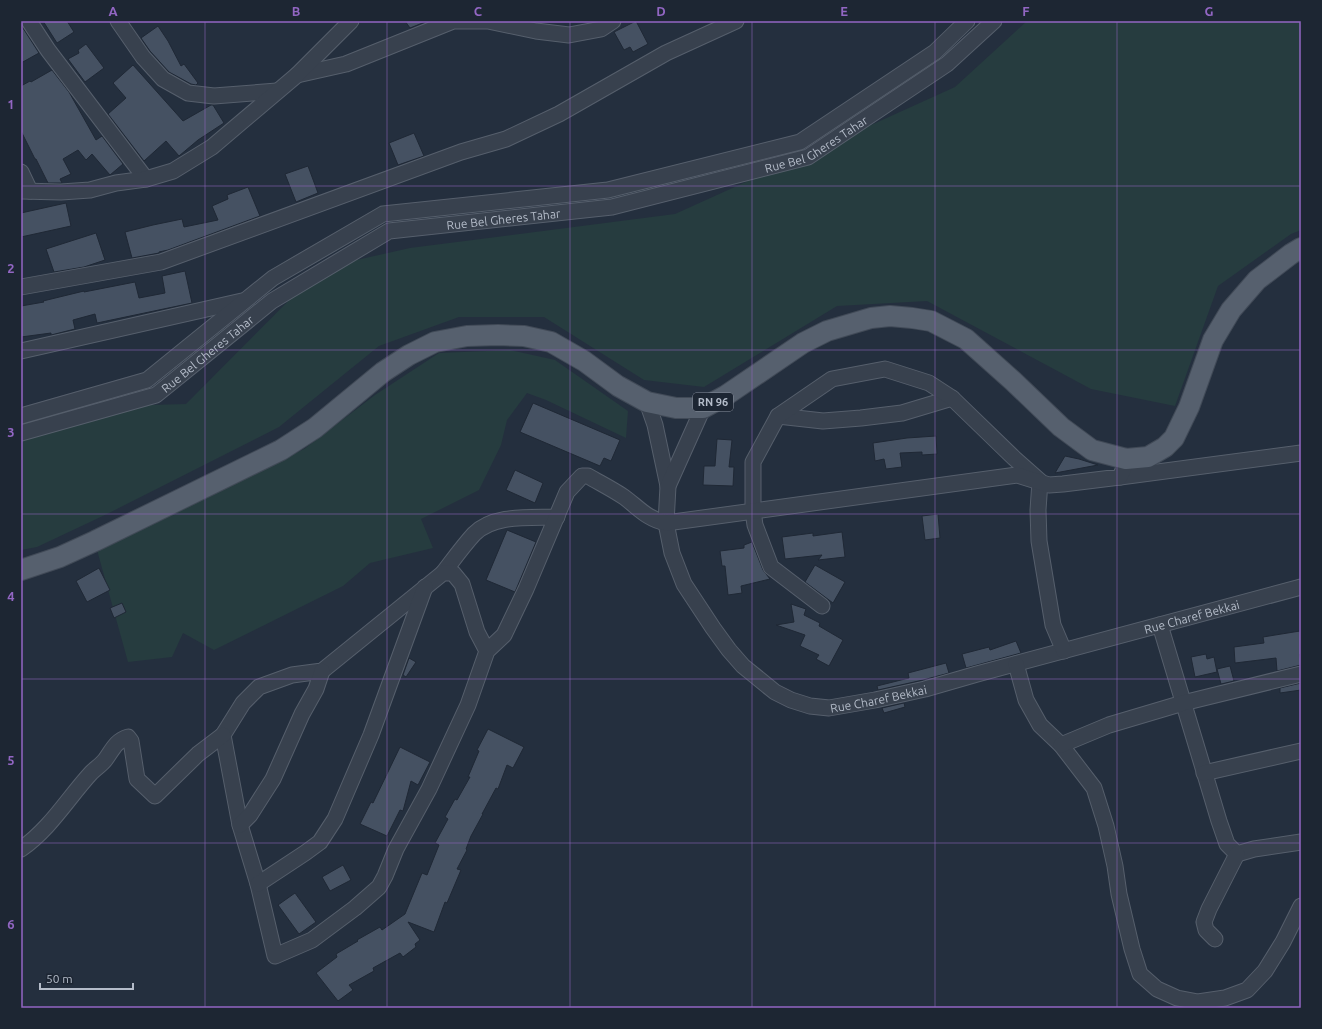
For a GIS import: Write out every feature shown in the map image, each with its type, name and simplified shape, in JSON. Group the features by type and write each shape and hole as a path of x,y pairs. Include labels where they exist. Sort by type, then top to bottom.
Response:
{"main road":[{"name":"RN 96","path":"21,570 60,557 95,541 281,450 315,428 383,372 409,355 435,342 467,336 524,336 551,342 584,361 618,386 647,402 676,408 703,408 725,396 803,343 827,331 871,318 890,316 931,321 966,340 1013,381 1061,427 1092,450 1128,459 1148,457 1167,461 1166,448 1174,438 1189,407 1213,340 1231,310 1257,280 1301,248"}],"street":[{"path":"29,21 48,50 146,179"},
{"path":"118,21 143,56 163,79 188,93 214,96 277,91"},
{"path":"21,172 26,191 61,192 90,190 116,183 146,179 173,171 212,147 297,75 351,21"},
{"path":"297,75 346,64 453,21 488,21 568,35 601,29 613,21"},
{"path":"21,287 161,262 454,155 506,138 559,114 666,53 736,21"},
{"name":"Rue Bel Gheres Tahar","path":"21,416 147,380 273,278 383,214 608,190 800,142 935,52 968,21"},
{"name":"Rue Bel Gheres Tahar","path":"21,434 156,395 272,301 389,231 612,207 808,157 947,64 994,21"},
{"path":"21,352 246,300 272,301"},
{"path":"822,606 770,567 755,525 753,511 753,462 778,416 832,379 885,369 929,383 952,398 1043,486"},
{"path":"778,416 823,421 861,418 902,413 952,398"},
{"path":"647,402 655,425 668,476"},
{"name":"Rue Charef Bekkai","path":"703,408 668,476 666,524 672,553 684,584 728,650 743,666 775,692 791,700 810,706 829,708 925,689 1301,587"},
{"path":"223,734 240,825 258,884 275,956 312,940 355,908 379,887 396,849 429,789 468,705 487,651 504,635 526,589 567,492 582,476 588,476 624,497 646,516 655,521 666,524 1017,475 1043,486 1120,477 1167,461 1301,454"},
{"path":"1014,458 1017,475"},
{"path":"1120,477 1128,459"},
{"path":"1043,486 1039,541 1053,625 1064,651"},
{"path":"21,849 56,817 92,773 105,760 113,747 121,740 128,737 131,741 137,778 155,796 198,754 223,734 243,702 259,687 292,676 322,671 425,586 443,573 475,533 488,525 506,519 556,517"},
{"path":"443,573 453,573 462,584 477,632 487,651"},
{"path":"258,884 305,854 320,842 335,819 372,735 425,586"},
{"path":"1160,626 1227,844 1237,854"},
{"path":"1016,664 1026,700 1040,725 1061,746 1094,788 1106,826 1122,908 1132,949 1140,974 1157,989 1177,998 1198,1002 1225,998 1247,990 1265,971 1283,942 1301,906"},
{"path":"240,825 250,815 273,779 302,714 316,689 322,671"},
{"path":"1061,746 1109,725 1183,703 1301,674"},
{"path":"1204,773 1301,751"},
{"path":"1215,939 1206,930 1204,922 1237,854 1254,849 1301,842"}],"green space":[{"path":"1027,21 1301,21 1301,230 1291,234 1218,286 1175,406 1091,389 927,301 837,306 704,387 644,380 544,317 459,317 379,346 279,427 107,514 37,547 21,550 21,434 81,407 186,404 321,268 410,248 675,214 955,87"},
{"path":"510,350 555,360 628,411 626,438 546,400 527,393 507,420 501,445 479,490 421,519 433,548 370,563 343,586 214,650 183,633 172,657 128,662 97,550 304,449 375,395 439,353"}],"building":[{"path":"43,21 67,21 74,32 57,43"},
{"path":"405,21 424,21 425,22 410,28"},
{"path":"636,21 648,44 633,52 630,47 624,50 614,32"},
{"path":"21,25 39,53 21,63"},
{"path":"158,26 181,66 184,64 198,83 196,85 191,84 169,72 150,51 141,38"},
{"path":"86,44 104,68 85,82 68,59 79,53 78,50"},
{"path":"133,65 183,121 213,105 224,123 198,140 179,156 166,141 144,161 108,114 126,98 113,83"},
{"path":"52,70 69,92 96,140 102,136 123,164 110,175 92,154 86,160 78,150 63,159 71,174 60,179 62,183 48,183 21,131 21,86"},
{"path":"414,133 424,156 398,165 389,143"},
{"path":"308,166 318,193 296,202 285,174"},
{"path":"248,187 260,216 159,253 132,258 125,232 182,219 184,227 218,220 212,206 228,199 227,195"},
{"path":"66,203 71,226 21,237 21,213"},
{"path":"96,233 105,260 84,267 54,272 46,249"},
{"path":"185,271 192,303 97,323 95,314 73,320 75,329 51,335 51,333 21,337 21,306 44,302 43,301 84,291 135,282 139,298 165,293 162,276"},
{"path":"533,403 620,440 611,461 604,458 600,466 520,432"},
{"path":"936,436 937,454 922,455 922,452 900,453 902,467 886,469 884,459 875,461 873,443 907,438"},
{"path":"717,439 732,440 729,467 734,467 733,486 703,485 704,466 715,466"},
{"path":"1065,456 1079,459 1098,465 1055,473"},
{"path":"515,470 543,483 535,503 506,490"},
{"path":"938,514 940,538 925,540 922,516"},
{"path":"507,530 536,542 515,592 486,580"},
{"path":"842,532 845,557 818,560 822,555 785,559 782,537 813,533 813,536"},
{"path":"752,542 763,570 770,579 741,586 742,593 728,595 725,566 722,566 720,551 744,548 744,545"},
{"path":"815,565 845,582 833,603 805,582"},
{"path":"99,568 110,590 87,602 76,581"},
{"path":"122,603 126,612 114,618 110,608"},
{"path":"791,604 806,609 804,615 820,623 819,626 843,640 829,666 816,659 819,655 800,646 805,635 776,625 794,622"},
{"path":"1300,631 1301,665 1277,671 1276,658 1235,663 1234,647 1264,643 1263,637"},
{"path":"1016,641 1021,653 966,668 962,654 989,647 990,650"},
{"path":"1206,654 1207,659 1214,657 1217,672 1195,677 1191,657"},
{"path":"409,658 416,662 406,677 403,675"},
{"path":"946,663 949,673 878,690 877,686 909,678 908,673"},
{"path":"1230,666 1234,681 1221,684 1217,669"},
{"path":"1301,683 1301,690 1280,693 1280,688"},
{"path":"904,703 905,707 884,713 882,708"},
{"path":"488,729 524,747 513,768 507,765 498,789 496,788 471,836 466,849 467,850 457,869 461,870 447,903 445,902 434,932 408,922 420,940 415,944 416,947 403,957 400,953 373,968 374,971 349,985 353,990 338,1001 316,973 337,957 336,954 358,941 357,940 380,927 382,930 405,914 422,873 427,875 439,845 435,843 448,819 445,817 470,777 468,777 479,751 477,750"},
{"path":"400,747 430,762 418,785 411,781 403,811 400,810 387,836 360,824 371,802 373,803"},
{"path":"343,865 351,880 330,891 322,877"},
{"path":"295,893 316,922 299,934 278,905"}]}
